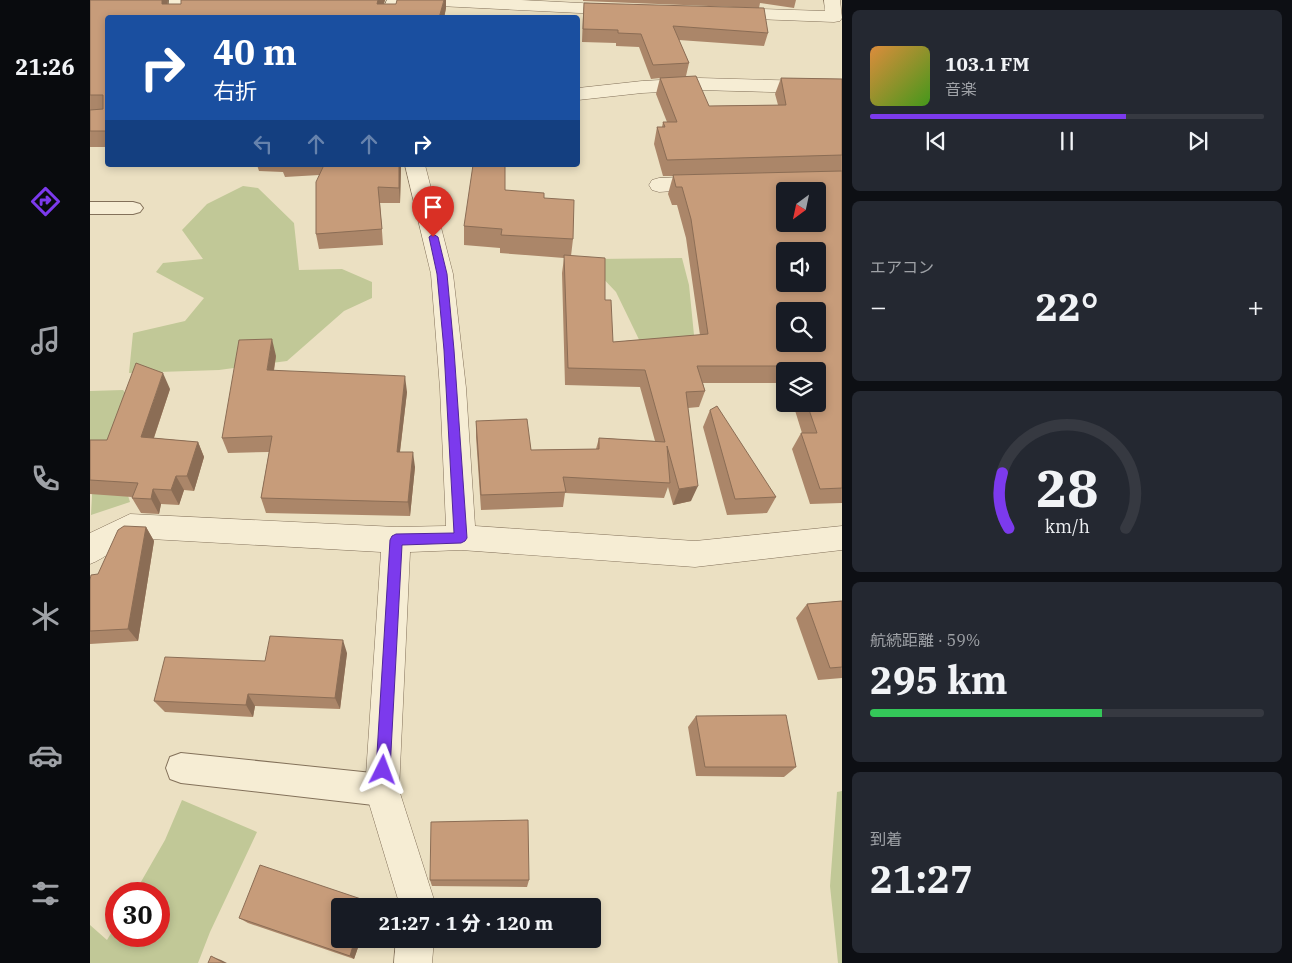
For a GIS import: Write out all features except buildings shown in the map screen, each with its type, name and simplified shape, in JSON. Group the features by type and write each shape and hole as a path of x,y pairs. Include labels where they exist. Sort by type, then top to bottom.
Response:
{"street":[{"path":"388,15 395,0"},
{"path":"419,0 615,5 632,10"},
{"path":"709,13 834,17 832,0"},
{"path":"580,94 642,87 699,84 842,88"},
{"path":"415,167 442,274 453,388 461,538"},
{"path":"658,185 726,183"},
{"path":"90,551 104,540 130,526 396,540 461,538 696,554 842,538"},
{"path":"396,540 382,790 416,898"},
{"path":"414,963 415,948"}],"lane":[{"path":"176,0 176,15"},
{"path":"90,208 133,208"},
{"path":"181,768 382,790"}],"green space":[{"path":"243,186 258,188 294,223 299,270 342,269 372,282 372,298 344,311 287,361 219,370 129,373 133,333 185,321 204,298 156,272 163,263 203,259 182,230 207,204"},
{"path":"682,258 689,285 695,345 646,354 616,292 597,272 596,259"},
{"path":"123,390 144,415 114,451 130,502 91,515 93,477 90,476 90,391"},
{"path":"842,791 842,963 838,963 830,886 837,792"},
{"path":"182,800 257,832 210,932 198,963 90,963 90,925 105,938 105,947 170,947 170,882 141,882 165,840"}],"route":[{"path":"383,770 396,540 461,538 453,388 442,274 433,237"}]}
